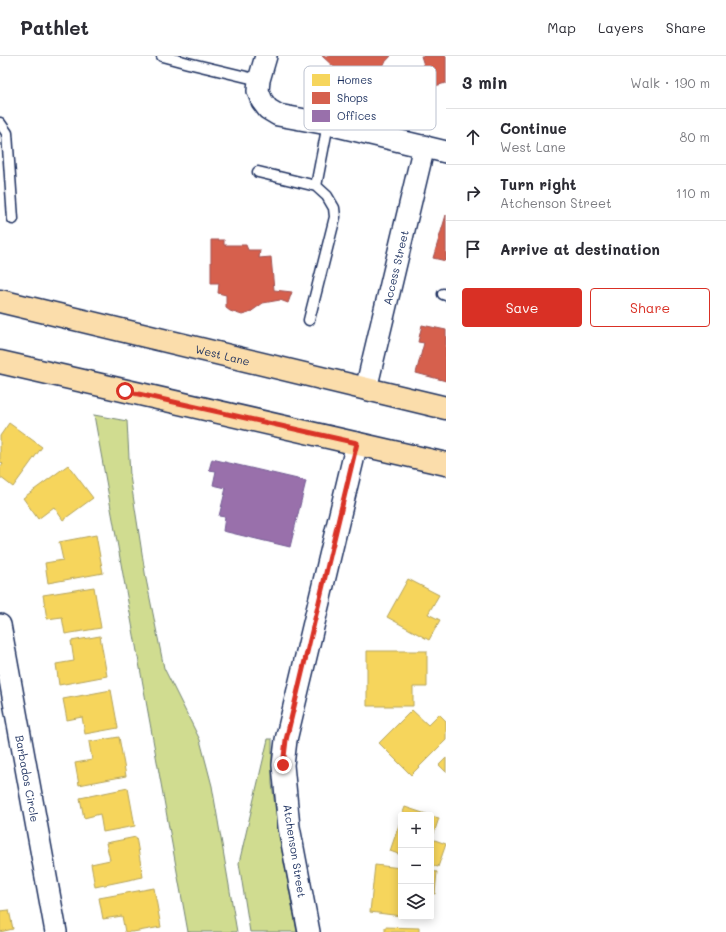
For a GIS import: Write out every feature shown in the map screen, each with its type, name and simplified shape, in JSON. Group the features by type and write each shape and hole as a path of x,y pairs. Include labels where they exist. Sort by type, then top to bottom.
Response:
{"main road":[{"name":"West Lane","path":"0,300 446,408"},
{"path":"0,362 446,464"}],"street":[{"path":"266,56 259,85 262,101 268,109 278,114 304,119"},
{"path":"354,130 446,152"},
{"name":"Access Street","path":"366,389 424,146"},
{"name":"Atchenson Street","path":"308,932 288,827 283,765 286,740 357,443"},
{"name":"Barbados Circle","path":"0,625 56,932"}],"lane":[{"path":"162,56 259,85"},
{"path":"0,123 6,134 13,219"},
{"path":"316,186 327,130"},
{"path":"258,172 316,186 326,196 334,208 334,216 310,320"}],"green space":[{"path":"94,415 127,421 130,476 146,579 164,668 200,740 212,786 237,932 188,932"},
{"path":"268,739 272,739 272,784 279,835 297,932 250,932 239,863"}],"building: Homes":[{"path":"9,423 42,447 13,487 0,477 0,468 3,464 0,461 0,436"},
{"path":"68,465 93,498 63,520 54,507 38,519 23,498"},
{"path":"96,535 103,573 48,583 45,563 63,560 59,542"},
{"path":"408,579 439,595 428,614 440,620 429,640 387,617"},
{"path":"94,587 101,628 65,634 62,617 47,619 43,595"},
{"path":"100,636 107,676 59,685 56,664 74,661 71,641"},
{"path":"367,651 427,651 427,687 413,687 413,706 367,706"},
{"path":"111,690 118,728 85,734 82,717 67,720 63,699"},
{"path":"412,710 428,725 439,714 446,721 446,740 411,775 379,743"},
{"path":"119,737 126,776 79,785 75,763 92,760 89,742"},
{"path":"446,758 446,772 439,765"},
{"path":"128,788 135,826 103,832 100,814 84,818 80,798"},
{"path":"405,807 420,812 403,812"},
{"path":"434,817 439,818 434,833"},
{"path":"398,828 398,854 390,851"},
{"path":"136,837 143,877 95,887 91,864 110,860 106,843"},
{"path":"434,840 446,844 438,867 434,866"},
{"path":"375,865 398,868 398,916 370,912"},
{"path":"434,872 437,872 434,894"},
{"path":"154,888 161,927 125,932 122,916 103,919 99,898"},
{"path":"9,910 13,929 0,932 0,911"},
{"path":"385,927 419,928 419,932 385,932"}],"building: Shops":[{"path":"322,56 391,56 382,66 333,66"},
{"path":"421,56 446,56 446,83 436,86 436,66 424,66"},
{"path":"446,215 446,261 433,258"},
{"path":"211,240 224,240 224,245 246,245 248,250 260,250 259,258 271,257 274,290 292,292 288,303 280,300 263,303 249,313 242,315 226,308 226,295 218,293 219,283 211,283"},
{"path":"422,325 446,330 446,381 416,373 424,343 418,342"}],"building: Offices":[{"path":"212,459 306,481 290,547 223,531 225,517 219,516 226,488 213,485 216,471 209,470"}],"route":[{"path":"125,391 357,443 286,740 283,765"}]}
